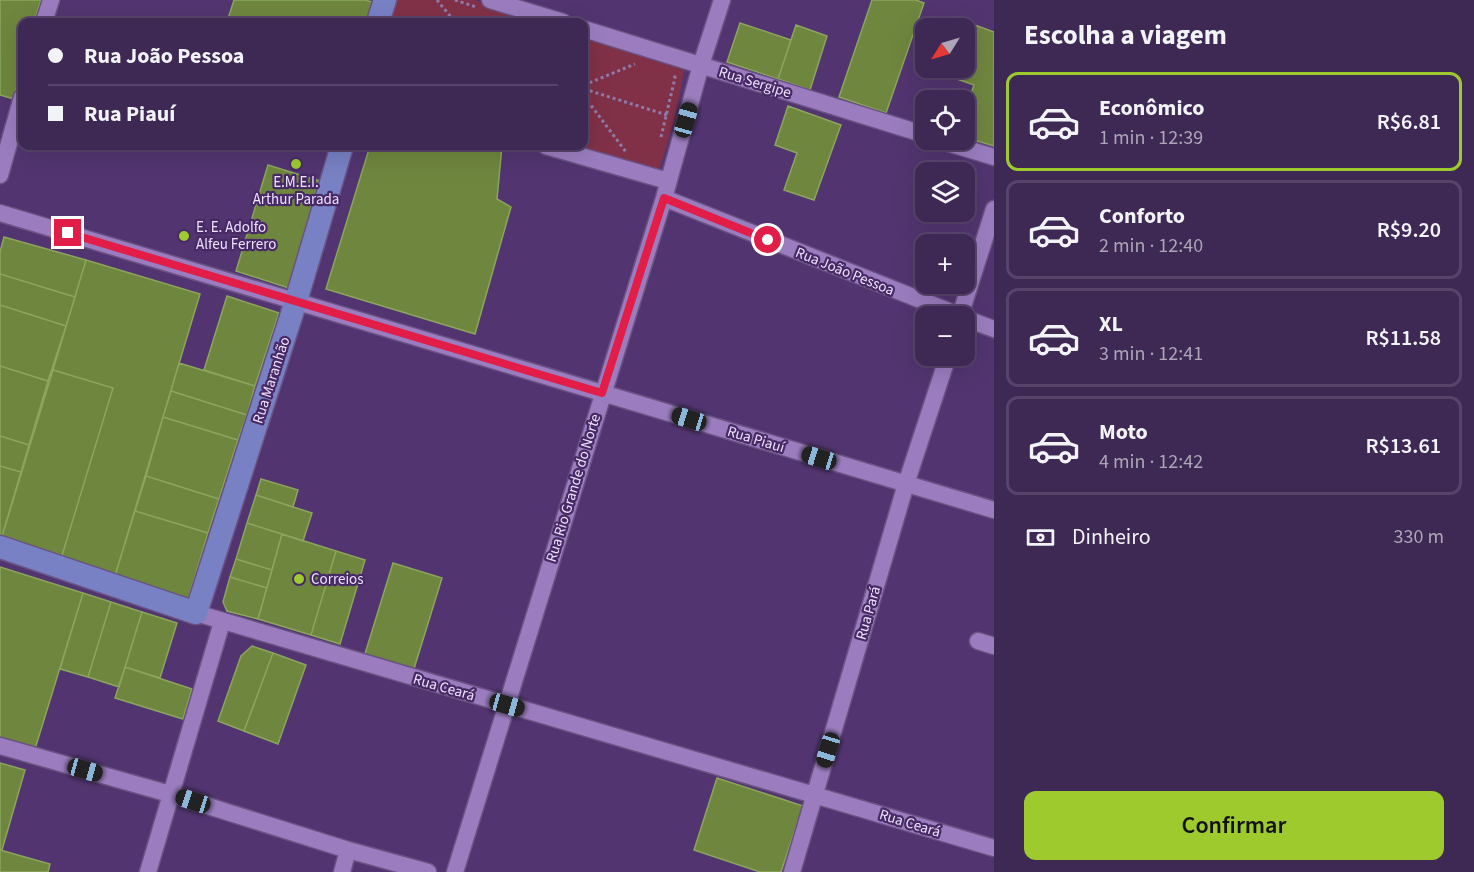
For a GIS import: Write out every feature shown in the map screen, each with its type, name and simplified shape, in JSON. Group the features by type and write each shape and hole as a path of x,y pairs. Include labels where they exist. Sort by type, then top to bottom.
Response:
{"main road":[{"path":"379,18 385,0"},
{"name":"Rua Maranhão","path":"196,614 296,301 341,150"},
{"name":"Rua Ceará","path":"0,547 196,614"}],"street":[{"path":"45,18 51,0"},
{"path":"490,0 550,18"},
{"name":"Rua Rio Grande do Norte","path":"454,872 664,198 701,65 722,0"},
{"name":"Rua Sergipe","path":"588,30 915,132"},
{"path":"0,175 18,111"},
{"path":"560,150 668,181"},
{"path":"971,150 994,157"},
{"name":"Rua João Pessoa","path":"664,198 934,306"},
{"path":"964,306 994,209"},
{"name":"Rua Piauí","path":"0,213 994,510"},
{"name":"Rua João Pessoa","path":"975,322 994,329"},
{"name":"Rua Pará","path":"792,872 906,484 945,366"},
{"name":"Rua Ceará","path":"196,614 994,848"},
{"path":"148,872 222,622"},
{"path":"0,746 170,794 348,850 428,872"},
{"path":"342,872 348,850"}],"path":[{"path":"437,0 452,18"},
{"path":"588,83 644,60"},
{"path":"659,146 675,78 672,69"},
{"path":"588,90 686,120"},
{"path":"588,101 628,154 617,151"}],"shaded area":[{"path":"393,0 474,0 533,18 385,18"},
{"path":"588,35 685,66 675,118 658,174 583,150 588,150"}],"building":[{"path":"0,0 41,0 35,18 18,18 18,82 14,99 0,95"},
{"path":"234,0 365,0 376,3 371,18 228,18"},
{"path":"872,0 916,0 924,3 919,18 915,18 915,29 886,113 839,97"},
{"path":"740,23 791,40 778,79 727,62"},
{"path":"796,25 827,36 810,90 778,79"},
{"path":"975,25 994,32 994,146 975,140 975,90 972,90 974,85 957,79 975,78"},
{"path":"788,106 841,125 814,200 784,190 797,153 775,145"},
{"path":"369,150 502,150 497,199 511,207 475,334 326,289"},
{"path":"268,165 323,182 292,289 236,271"},
{"path":"4,237 86,260 75,297 0,274 0,252"},
{"path":"86,260 200,294 114,579 60,562 113,388 53,370"},
{"path":"0,274 75,297 66,326 0,305"},
{"path":"227,296 279,313 255,386 204,370"},
{"path":"0,305 66,326 48,381 0,366"},
{"path":"179,363 255,386 247,415 171,391"},
{"path":"0,366 48,381 29,445 0,436"},
{"path":"53,370 113,388 60,562 0,543"},
{"path":"171,391 247,415 238,440 163,417"},
{"path":"163,417 238,440 219,499 146,476"},
{"path":"0,436 29,445 21,472 0,466"},
{"path":"0,466 21,472 0,543"},
{"path":"146,476 219,499 208,533 135,511"},
{"path":"261,479 298,490 293,507 256,495"},
{"path":"256,495 312,513 303,541 247,523"},
{"path":"135,511 208,533 187,603 114,579"},
{"path":"247,523 282,534 272,570 236,559"},
{"name":"Correios","path":"282,534 336,551 311,635 258,619"},
{"path":"336,551 365,560 340,644 311,635"},
{"path":"236,559 272,570 267,588 230,577"},
{"path":"393,563 442,578 413,672 364,657"},
{"path":"0,567 83,593 35,749 0,738"},
{"path":"230,577 267,588 258,619 227,611 223,602"},
{"path":"83,593 111,602 88,677 60,669"},
{"path":"111,602 142,612 119,687 88,677"},
{"path":"142,612 177,623 160,678 125,667"},
{"path":"252,646 273,653 244,731 218,721 241,656"},
{"path":"273,653 306,665 278,744 244,731"},
{"path":"125,667 192,689 183,719 115,698"},
{"path":"0,763 25,770 2,850 0,850"},
{"path":"717,778 803,806 781,872 760,872 694,850"},
{"path":"0,850 50,864 48,872 0,872"}],"place":[{"name":"E.M.E.I. Arthur Parada","path":"296,164"},
{"name":"E. E. Adolfo Alfeu Ferrero","path":"184,236"},
{"name":"Correios","path":"299,579"}],"route":[{"path":"68,233 602,393 664,198 768,240"}]}
